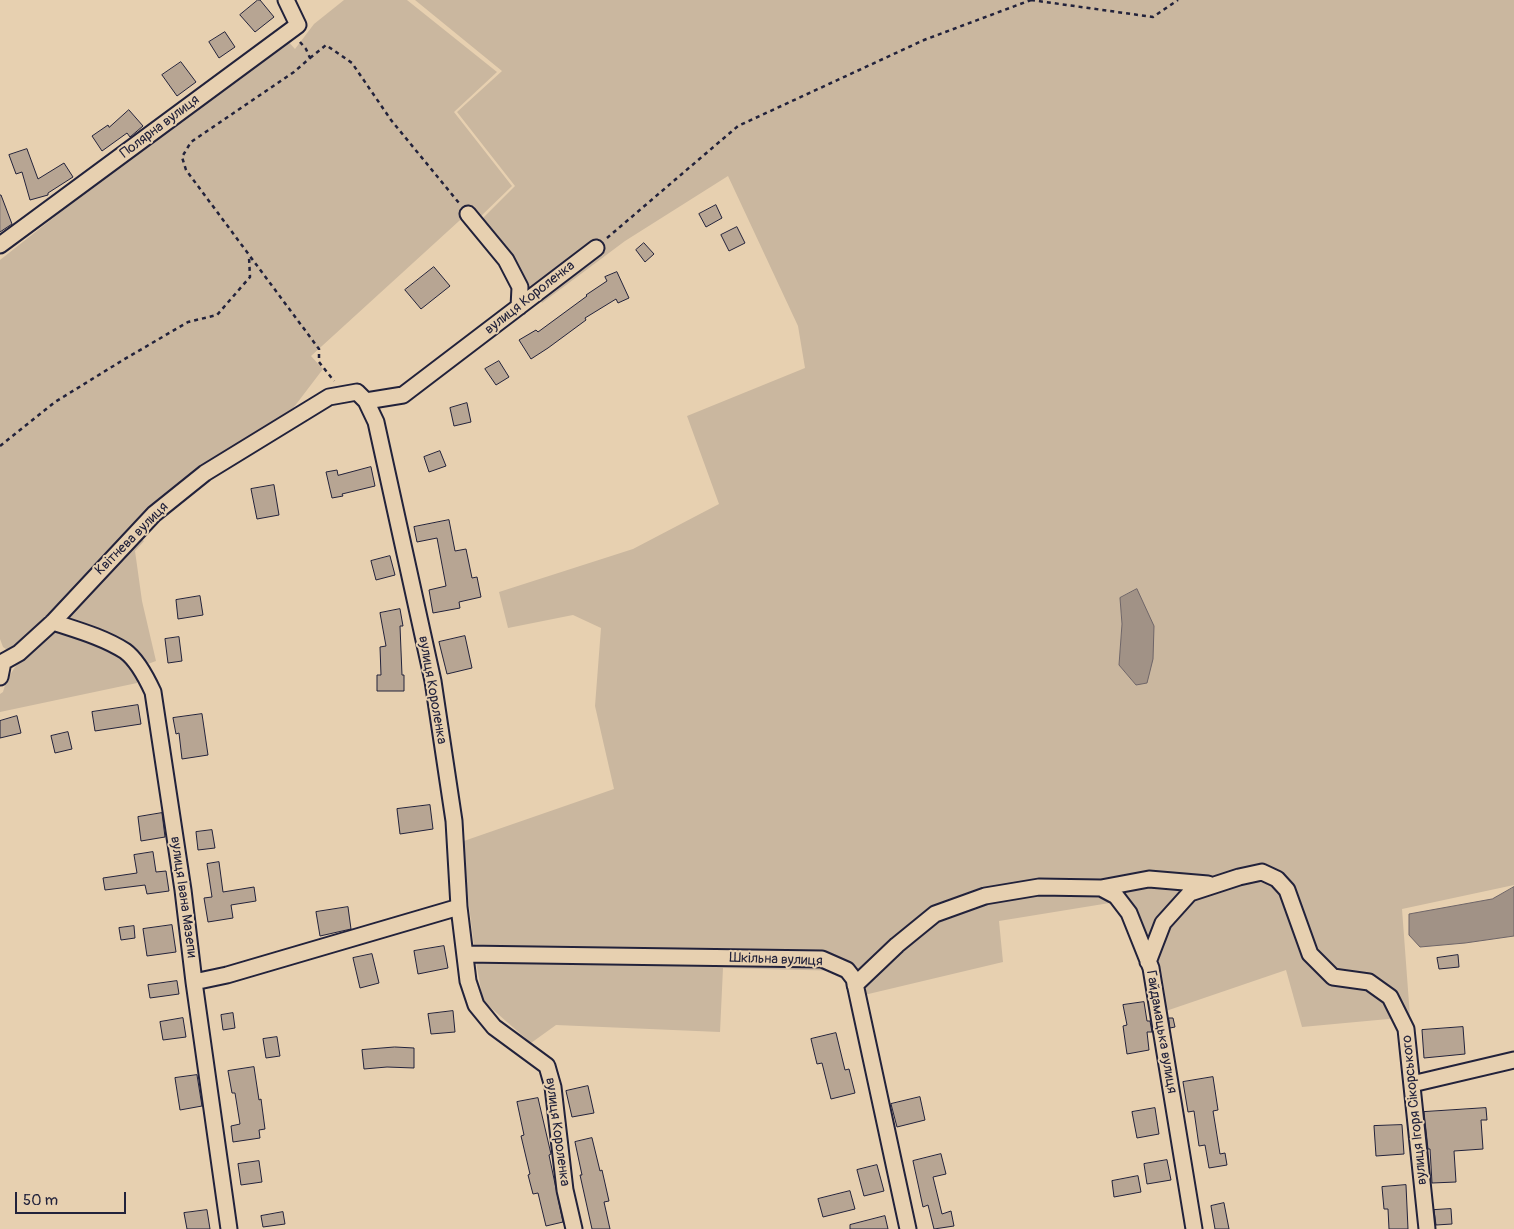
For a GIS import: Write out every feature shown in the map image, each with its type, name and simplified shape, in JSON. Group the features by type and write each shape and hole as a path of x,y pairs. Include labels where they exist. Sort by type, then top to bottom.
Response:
{"street":[{"name":"Полярна вулиця","path":"0,245 298,24 286,0"},
{"path":"468,214 506,260 520,288 519,307"},
{"name":"вулиця Короленка","path":"574,1229 565,1190 553,1086 547,1066 494,1027 476,1005 468,980 459,907 454,821 433,681 376,422 362,397 403,395 596,248"},
{"name":"Квітнева вулиця","path":"0,678 1,657 19,653 53,622 154,514 205,473 329,397 362,397"},
{"name":"вулиця Івана Мазепи","path":"53,622 95,636 126,652 145,675 153,692 183,890 229,1229"},
{"name":"вулиця Ігоря Сікорського","path":"1148,962 1163,923 1190,893 1239,877 1262,872 1282,884 1287,890 1310,954 1333,977 1370,982 1390,997 1406,1029 1427,1229"},
{"name":"вулиця Ігоря Сікорського","path":"1101,888 1149,879 1215,885"},
{"path":"855,984 897,945 935,914 985,896 1039,887 1101,888"},
{"name":"Гайдамацька вулиця","path":"1101,888 1116,896 1129,913 1151,968 1194,1229"},
{"path":"194,982 227,975 459,907"},
{"name":"Шкільна вулиця","path":"465,954 822,959 847,970 854,979 908,1229"},
{"path":"1412,1084 1514,1060"}],"path":[{"path":"596,248 738,126 924,40 1031,0 1153,17 1178,0"},
{"path":"285,34 296,37 306,49 310,58"},
{"path":"362,397 339,387 319,362 319,349 186,170 182,157 191,142 294,72 326,45 352,63 391,120 468,214"},
{"path":"0,446 54,402 122,360 188,322 217,315 250,277 249,256"}],"shaded area":[{"path":"344,0 407,0 497,72 454,112 512,186 478,219 470,211 311,356 323,369 291,411 209,465 16,648 9,651 3,647 0,639 0,260 205,98 285,38 295,49 314,24"},
{"path":"415,0 1514,0 1514,885 1402,909 1410,1017 1302,1027 1286,970 1163,1012 1128,900 999,921 1003,962 860,996 845,971 723,968 720,1032 556,1025 531,1043 483,1001 476,962 461,842 614,789 595,706 601,628 573,615 508,628 499,592 633,549 719,504 687,416 805,368 798,326 728,176 625,241 542,303 507,251 480,221 515,186 457,112 502,71","holes":["1120,598 1136,685 1119,665 1122,624"]},
{"path":"138,537 144,541 135,551 142,601 156,661 145,665 65,619"},
{"path":"1137,589 1154,626 1153,659 1147,683 1136,685 1119,665 1122,624 1120,598"},
{"path":"53,626 126,658 137,673 137,683 0,712 0,694 3,692 17,664"},
{"path":"1514,887 1514,936 1420,947 1409,935 1409,914 1492,899"}],"building":[{"path":"258,0 274,17 255,32 240,15"},
{"path":"225,32 235,47 219,58 209,42"},
{"path":"181,62 196,82 177,96 162,75"},
{"path":"129,110 143,126 130,137 127,133 102,151 92,136 108,125 109,127"},
{"path":"27,149 38,179 64,163 73,177 48,193 48,195 30,200 22,172 16,174 9,155"},
{"path":"0,195 12,224 0,232"},
{"path":"716,205 722,218 706,227 699,214"},
{"path":"737,227 745,243 729,251 721,235"},
{"path":"644,243 654,254 645,262 636,250"},
{"path":"434,267 450,286 421,309 405,290"},
{"path":"617,272 629,298 618,303 616,299 585,318 586,320 531,359 519,340 536,330 538,332 607,281 605,277"},
{"path":"499,361 509,377 496,385 485,369"},
{"path":"467,403 471,422 454,426 450,408"},
{"path":"440,451 446,466 429,472 424,457"},
{"path":"371,467 375,486 332,498 326,472 337,470 338,475"},
{"path":"274,485 279,515 257,519 251,489"},
{"path":"449,520 455,551 466,549 472,578 477,577 481,597 459,602 460,608 433,613 429,590 446,586 437,538 417,542 414,527"},
{"path":"390,556 395,575 376,580 371,561"},
{"path":"200,596 203,615 178,619 176,600"},
{"path":"400,609 403,626 400,626 404,691 377,691 377,675 381,675 380,647 386,646 380,613"},
{"path":"465,636 472,668 447,674 439,642"},
{"path":"179,637 182,661 168,663 165,639"},
{"path":"138,705 141,724 95,731 92,712"},
{"path":"202,714 208,755 182,759 179,733 176,734 173,718"},
{"path":"17,716 21,733 0,738 0,721"},
{"path":"68,732 72,749 55,753 51,736"},
{"path":"430,805 433,829 400,834 397,809"},
{"path":"162,813 165,837 141,841 138,817"},
{"path":"212,830 215,848 198,850 196,832"},
{"path":"153,852 156,872 166,871 169,891 147,894 145,885 105,890 103,878 137,873 134,855"},
{"path":"219,862 223,892 254,887 256,901 231,905 233,918 208,922 204,898 212,897 207,864"},
{"path":"348,907 351,929 320,936 316,912"},
{"path":"172,925 176,952 147,956 143,929"},
{"path":"134,926 135,938 121,940 119,928"},
{"path":"444,946 448,968 418,974 414,951"},
{"path":"372,954 379,983 360,988 353,958"},
{"path":"1458,955 1459,967 1439,969 1437,958"},
{"path":"177,981 179,994 150,998 148,985"},
{"path":"1144,1002 1147,1021 1150,1021 1152,1032 1147,1032 1149,1050 1127,1054 1123,1026 1127,1025 1123,1005"},
{"path":"453,1011 455,1032 431,1034 428,1014"},
{"path":"233,1013 235,1028 223,1030 221,1015"},
{"path":"183,1018 186,1037 163,1040 160,1022"},
{"path":"1169,1018 1173,1018 1175,1027 1170,1028"},
{"path":"1463,1027 1465,1054 1424,1058 1422,1030"},
{"path":"836,1033 845,1070 849,1069 855,1093 831,1099 822,1063 817,1064 811,1039"},
{"path":"277,1037 280,1056 266,1058 263,1039"},
{"path":"395,1047 414,1048 414,1068 387,1067 364,1069 362,1050"},
{"path":"254,1067 265,1129 259,1130 260,1138 233,1142 231,1126 240,1124 235,1093 232,1093 228,1071"},
{"path":"197,1075 202,1106 180,1110 175,1078"},
{"path":"1213,1077 1218,1110 1213,1111 1220,1154 1225,1153 1227,1165 1209,1168 1205,1145 1199,1146 1194,1111 1188,1112 1183,1082"},
{"path":"588,1086 594,1113 572,1117 566,1091"},
{"path":"920,1097 925,1120 897,1127 891,1104"},
{"path":"538,1098 551,1154 549,1155 563,1222 546,1226 538,1193 533,1194 528,1175 530,1174 521,1136 524,1135 517,1102"},
{"path":"1155,1108 1159,1134 1137,1138 1132,1112"},
{"path":"1486,1108 1487,1120 1481,1120 1483,1149 1454,1151 1456,1182 1432,1183 1430,1149 1428,1149 1424,1112"},
{"path":"1402,1125 1404,1154 1376,1156 1374,1126"},
{"path":"592,1138 609,1201 604,1202 610,1229 592,1229 580,1175 582,1175 575,1142"},
{"path":"941,1154 946,1174 933,1177 942,1214 951,1211 954,1226 934,1229 928,1205 923,1207 913,1161"},
{"path":"1167,1160 1171,1180 1147,1184 1144,1164"},
{"path":"259,1161 262,1182 241,1185 238,1164"},
{"path":"877,1165 884,1191 864,1196 857,1170"},
{"path":"1138,1176 1141,1192 1114,1197 1112,1181"},
{"path":"1406,1185 1408,1229 1389,1229 1388,1209 1384,1209 1382,1187"},
{"path":"850,1191 855,1209 823,1217 818,1199"},
{"path":"1224,1203 1229,1229 1215,1229 1211,1206"},
{"path":"1451,1209 1452,1224 1436,1225 1434,1210"},
{"path":"207,1210 210,1229 187,1229 184,1213"},
{"path":"283,1212 285,1224 263,1227 261,1216"},
{"path":"885,1216 888,1229 850,1229 850,1225"}]}
